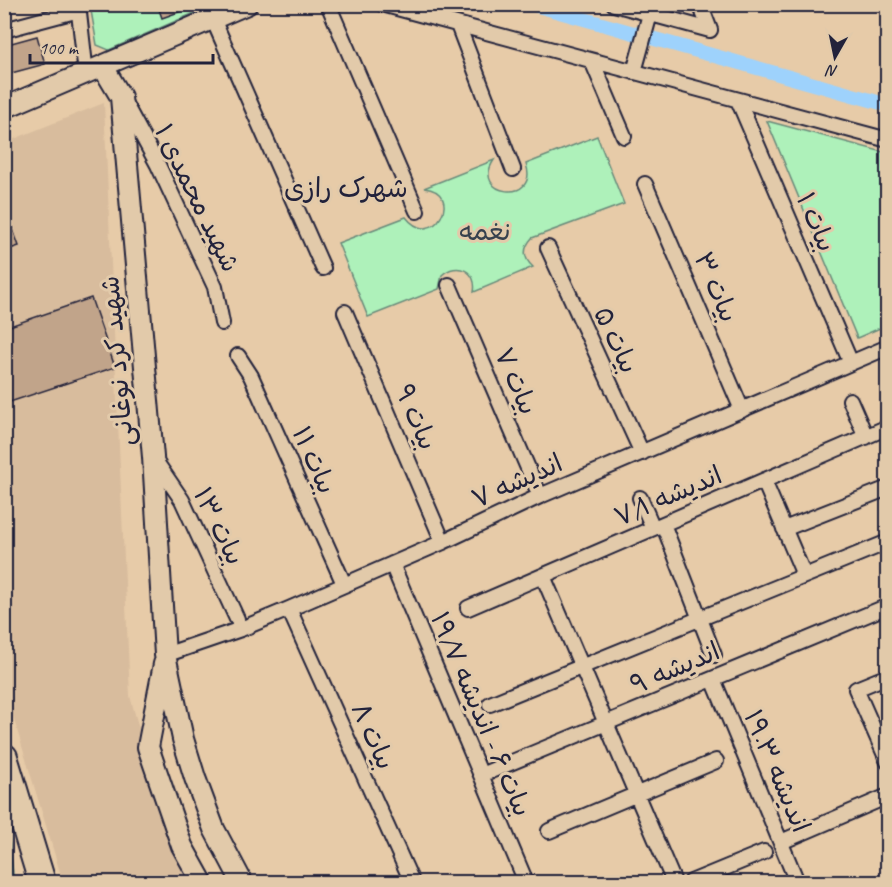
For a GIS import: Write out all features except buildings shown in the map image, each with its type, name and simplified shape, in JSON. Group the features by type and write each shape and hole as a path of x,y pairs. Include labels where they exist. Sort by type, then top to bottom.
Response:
{"highway":[{"path":"6,761 22,882"},
{"path":"6,761 42,882"}],"street":[{"path":"4,108 247,4"},
{"path":"328,4 417,211"},
{"path":"382,4 888,140"},
{"path":"614,4 710,30 700,4"},
{"path":"4,30 79,7 94,70"},
{"path":"634,72 650,14"},
{"path":"213,19 323,268"},
{"path":"458,25 513,169"},
{"path":"592,61 624,136"},
{"name":"شهید کرد نوغانی","path":"94,70 121,97 153,457 165,655 183,739 195,778 214,829 242,882"},
{"name":"شهید محمدی ۱","path":"121,97 158,165 215,287 222,323"},
{"name":"بیات ۱","path":"738,100 851,363"},
{"name":"بیات ۳","path":"645,184 742,410"},
{"name":"بیات ۵","path":"548,248 642,453"},
{"name":"بیات ۷","path":"448,285 540,496"},
{"name":"بیات ۹","path":"345,312 443,542"},
{"name":"اندیشه ۷","path":"165,655 241,629 289,609 443,542 540,496 888,347"},
{"name":"بیات ۱۱","path":"238,356 251,376 344,584"},
{"path":"850,400 866,437"},
{"name":"اندیشه ۷/۱","path":"468,608 866,437 886,433"},
{"name":"بیات ۱۳","path":"153,457 182,500 237,619"},
{"path":"764,481 804,575"},
{"path":"784,529 888,488"},
{"path":"640,498 658,526 700,617 714,655"},
{"path":"490,704 888,542"},
{"name":"بیات ۶ - اندیشه ۱۹/۷","path":"392,564 526,882"},
{"path":"543,576 674,882"},
{"name":"اندیشه ۹","path":"481,775 888,606"},
{"name":"بیات ۸","path":"289,609 412,882"},
{"name":"شهید کرد نوغانی","path":"165,655 148,747 182,846 202,882"},
{"path":"888,676 856,689 883,738 888,762"},
{"name":"اندیشه ۱۹.۳","path":"712,678 797,882"},
{"path":"549,831 716,761"},
{"path":"780,842 888,796"},
{"path":"691,882 764,852"}],"shaded area":[{"path":"104,103 130,696 167,831 192,882 63,882 5,690 4,143"}],"green space":[{"path":"90,5 213,5 109,50 97,45"},
{"path":"767,121 887,153 887,325 857,338"},
{"name":"نغمه","path":"597,136 624,204 532,238 525,253 533,267 474,292 473,279 470,274 465,270 454,269 442,275 439,289 368,317 338,243 406,217 416,226 426,228 435,224 444,208 443,199 436,192 424,188 494,160 489,172 491,182 497,188 506,191 516,190 524,186 528,177 526,164"},
{"path":"5,806 14,882 5,882"}],"waterway":[{"path":"531,4 888,105"}],"district":[{"name":"شهرک رازی","path":"346,188"}]}
